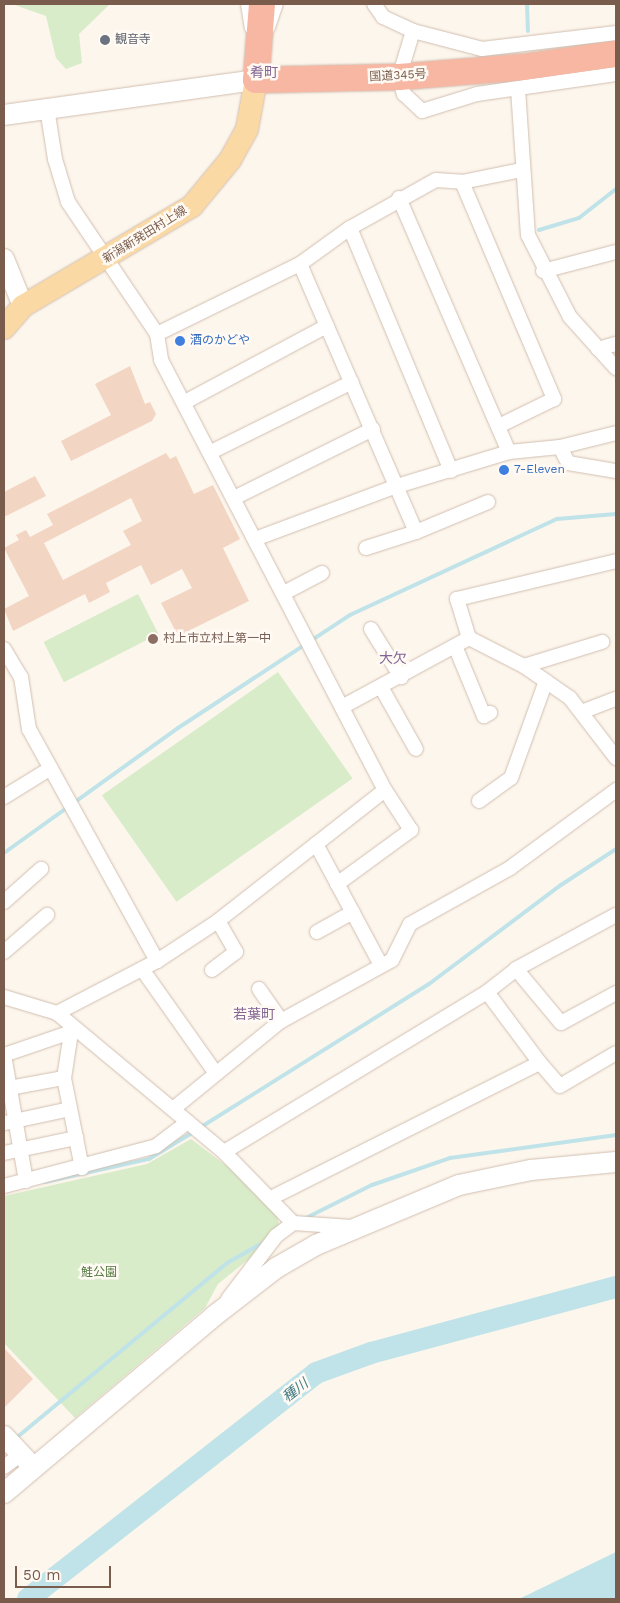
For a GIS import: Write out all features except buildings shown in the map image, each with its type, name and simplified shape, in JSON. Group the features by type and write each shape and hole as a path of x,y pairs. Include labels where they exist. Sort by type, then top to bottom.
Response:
{"highway":[{"path":"256,68 262,4"},
{"name":"国道345号","path":"256,68 399,77 606,56"}],"main road":[{"name":"新潟新発田村上線","path":"4,328 23,306 104,260 192,206 230,160 247,129 256,68"}],"street":[{"path":"248,4 256,68"},
{"path":"256,68 276,4"},
{"path":"374,4 383,17 413,31 482,49 616,33"},
{"path":"413,31 399,77 404,94 422,111 477,94 616,74"},
{"path":"4,115 256,68"},
{"path":"518,89 521,170 528,235 543,271 570,316 616,368"},
{"path":"47,108 61,183 104,260 157,334 161,360 185,402 385,790 411,830 337,884"},
{"path":"157,334 300,264 350,228 399,198 436,180 462,182 521,170"},
{"path":"462,182 554,399 498,426"},
{"path":"399,198 509,452"},
{"path":"350,228 451,471"},
{"path":"543,271 616,252"},
{"path":"4,259 8,282 23,306"},
{"path":"300,264 398,486 416,532"},
{"path":"185,402 327,326"},
{"path":"598,349 616,344"},
{"path":"211,452 352,382"},
{"path":"234,498 373,429"},
{"path":"255,539 398,486 509,452 560,447 616,433"},
{"path":"560,447 568,463 616,471"},
{"path":"366,548 416,532 488,502"},
{"path":"616,561 457,599 469,638 524,666 584,711 616,758"},
{"path":"284,593 322,573"},
{"path":"371,629 401,677"},
{"path":"342,707 401,677 469,638"},
{"path":"524,666 602,642"},
{"path":"455,646 484,716 490,713"},
{"path":"4,649 21,677 28,729 157,961"},
{"path":"479,801 511,778 546,681"},
{"path":"381,687 416,749"},
{"path":"584,711 616,699"},
{"path":"4,797 51,768"},
{"path":"57,1014 157,961 218,921 385,790"},
{"path":"173,1109 215,1072 281,1021 392,960 410,924 510,868 616,790"},
{"path":"316,844 381,965"},
{"path":"4,902 41,869"},
{"path":"317,932 352,912"},
{"path":"4,952 47,915"},
{"path":"224,1152 487,992 516,969 616,915"},
{"path":"212,970 236,952 218,921"},
{"path":"142,969 215,1072"},
{"path":"516,969 561,1023 616,993"},
{"path":"259,989 281,1021"},
{"path":"487,992 540,1063 560,1086 616,1053"},
{"path":"4,997 57,1014 71,1029 173,1109 224,1152 271,1198 293,1223"},
{"path":"26,1181 19,1149 8,1122 4,1055 71,1029"},
{"path":"71,1029 64,1078 82,1168"},
{"path":"271,1198 540,1063"},
{"path":"6,1088 64,1078"},
{"path":"8,1122 70,1109"},
{"path":"4,1186 82,1168 156,1146 188,1122"},
{"path":"4,1152 76,1138"},
{"path":"4,1493 26,1461 276,1268 352,1227 459,1185 531,1170 616,1162"},
{"path":"214,1316 276,1236 293,1223 352,1227"},
{"path":"4,1436 26,1461"},
{"path":"4,1467 26,1461"}],"green space":[{"path":"12,4 110,4 79,34 82,63 66,69 56,58 46,16"},
{"path":"138,594 158,634 64,682 44,642"},
{"path":"278,672 353,778 176,902 102,795"},
{"name":"鮭公園","path":"191,1139 232,1170 277,1215 279,1225 265,1246 218,1284 205,1308 75,1418 4,1343 4,1196 147,1164"}],"water":[{"path":"616,1552 616,1599 519,1599"}],"waterway":[{"path":"527,4 528,31"},
{"path":"539,230 579,218 616,189"},
{"path":"4,853 178,728 350,615 557,519 616,514"},
{"path":"201,1127 429,984 561,885 616,849"},
{"path":"45,1182 149,1159 195,1131"},
{"path":"302,1220 372,1185 450,1158 616,1135"},
{"path":"15,1439 227,1263 266,1241"},
{"name":"種川","path":"28,1599 316,1373 371,1353 616,1287"}],"place":[{"name":"観音寺","path":"105,40"},
{"name":"酒のかどや","path":"180,341"},
{"name":"7-Eleven","path":"504,470"},
{"name":"村上市立村上第一中","path":"153,639"}],"district":[{"name":"肴町","path":"264,72"},
{"name":"大欠","path":"393,658"},
{"name":"若葉町","path":"254,1014"}]}
